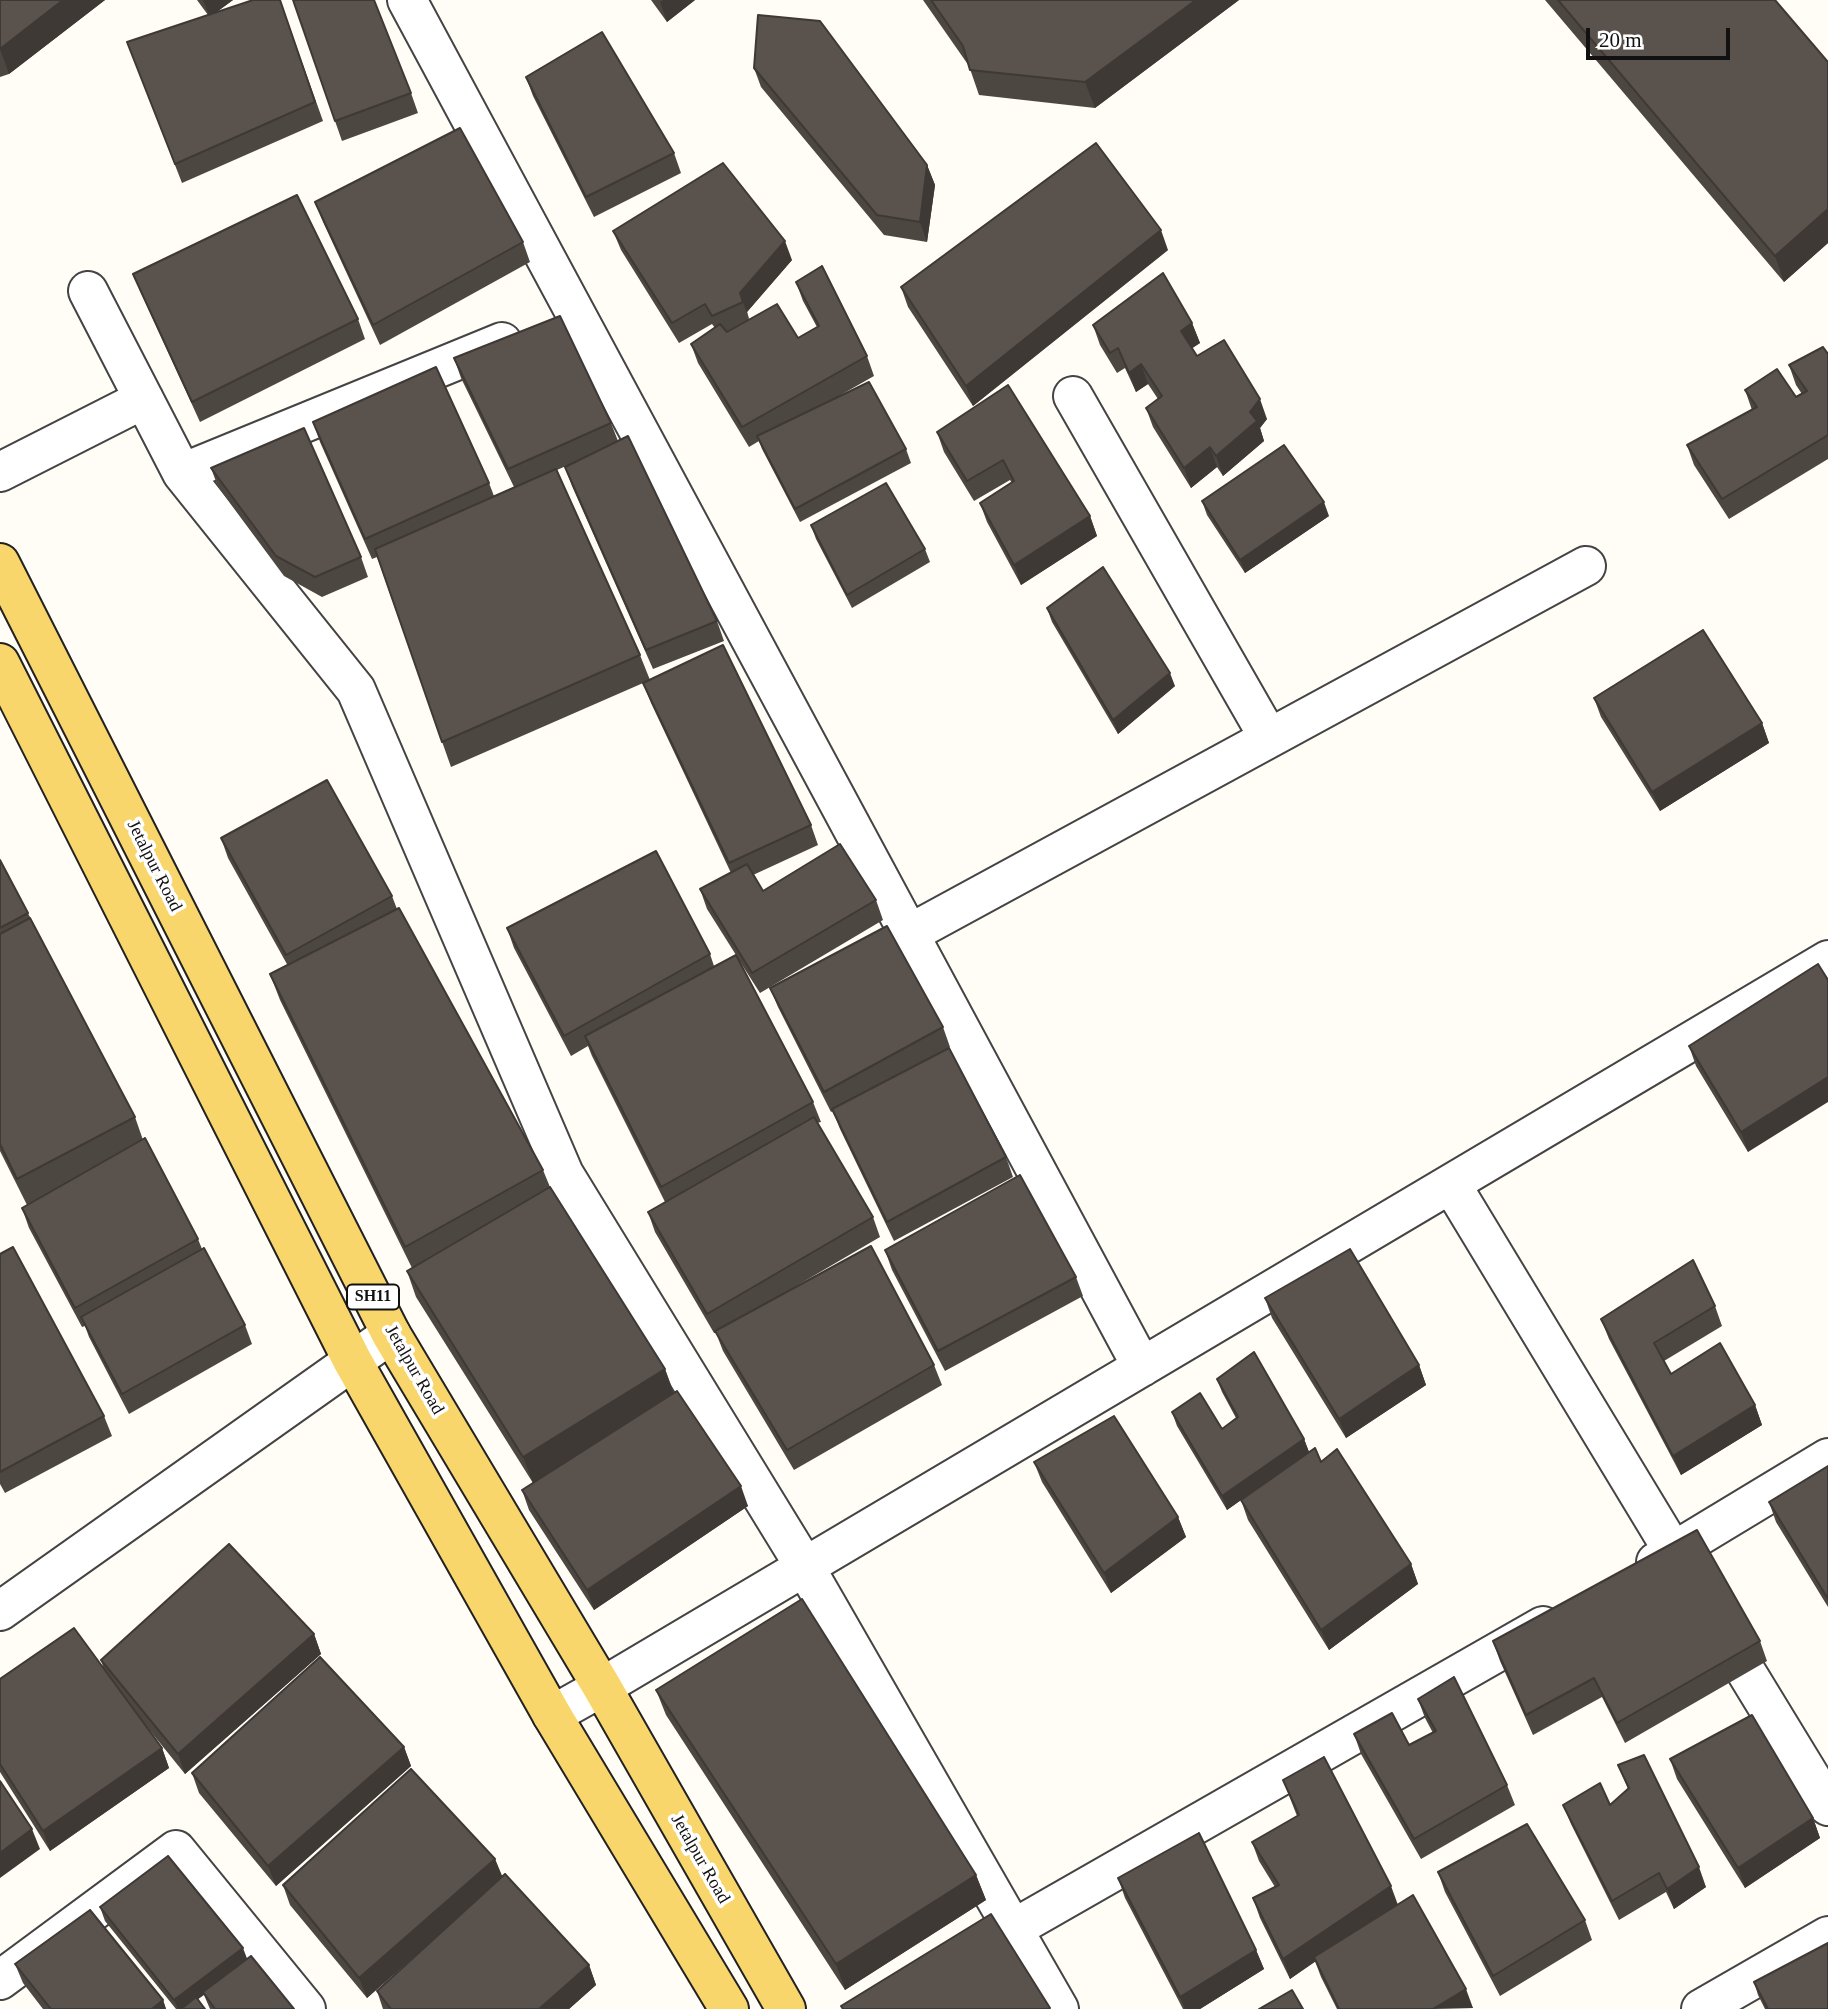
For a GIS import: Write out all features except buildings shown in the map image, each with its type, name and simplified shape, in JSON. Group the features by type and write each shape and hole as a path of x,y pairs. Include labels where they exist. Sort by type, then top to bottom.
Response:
{"main road":[{"name":"Jetalpur Road","path":"0,563 391,1334 602,1687 786,2009"},
{"name":"SH11","path":"0,663 352,1360 552,1715 729,2009"}],"street":[{"path":"407,0 1142,1367"},
{"path":"88,291 182,473 356,690 564,1174 805,1567 1059,2009"},
{"path":"182,473 575,312"},
{"path":"1073,396 1269,738"},
{"path":"0,472 144,398"},
{"path":"909,934 1586,566"},
{"path":"552,1715 1828,960"},
{"path":"1451,1184 1828,1806"},
{"path":"0,1611 391,1334"},
{"path":"1625,1579 1828,1458"},
{"path":"1013,1929 1577,1606"},
{"path":"0,1980 176,1850 306,2009"},
{"path":"1701,2009 1828,1936"},
{"path":"0,1992 14,2009"}]}
